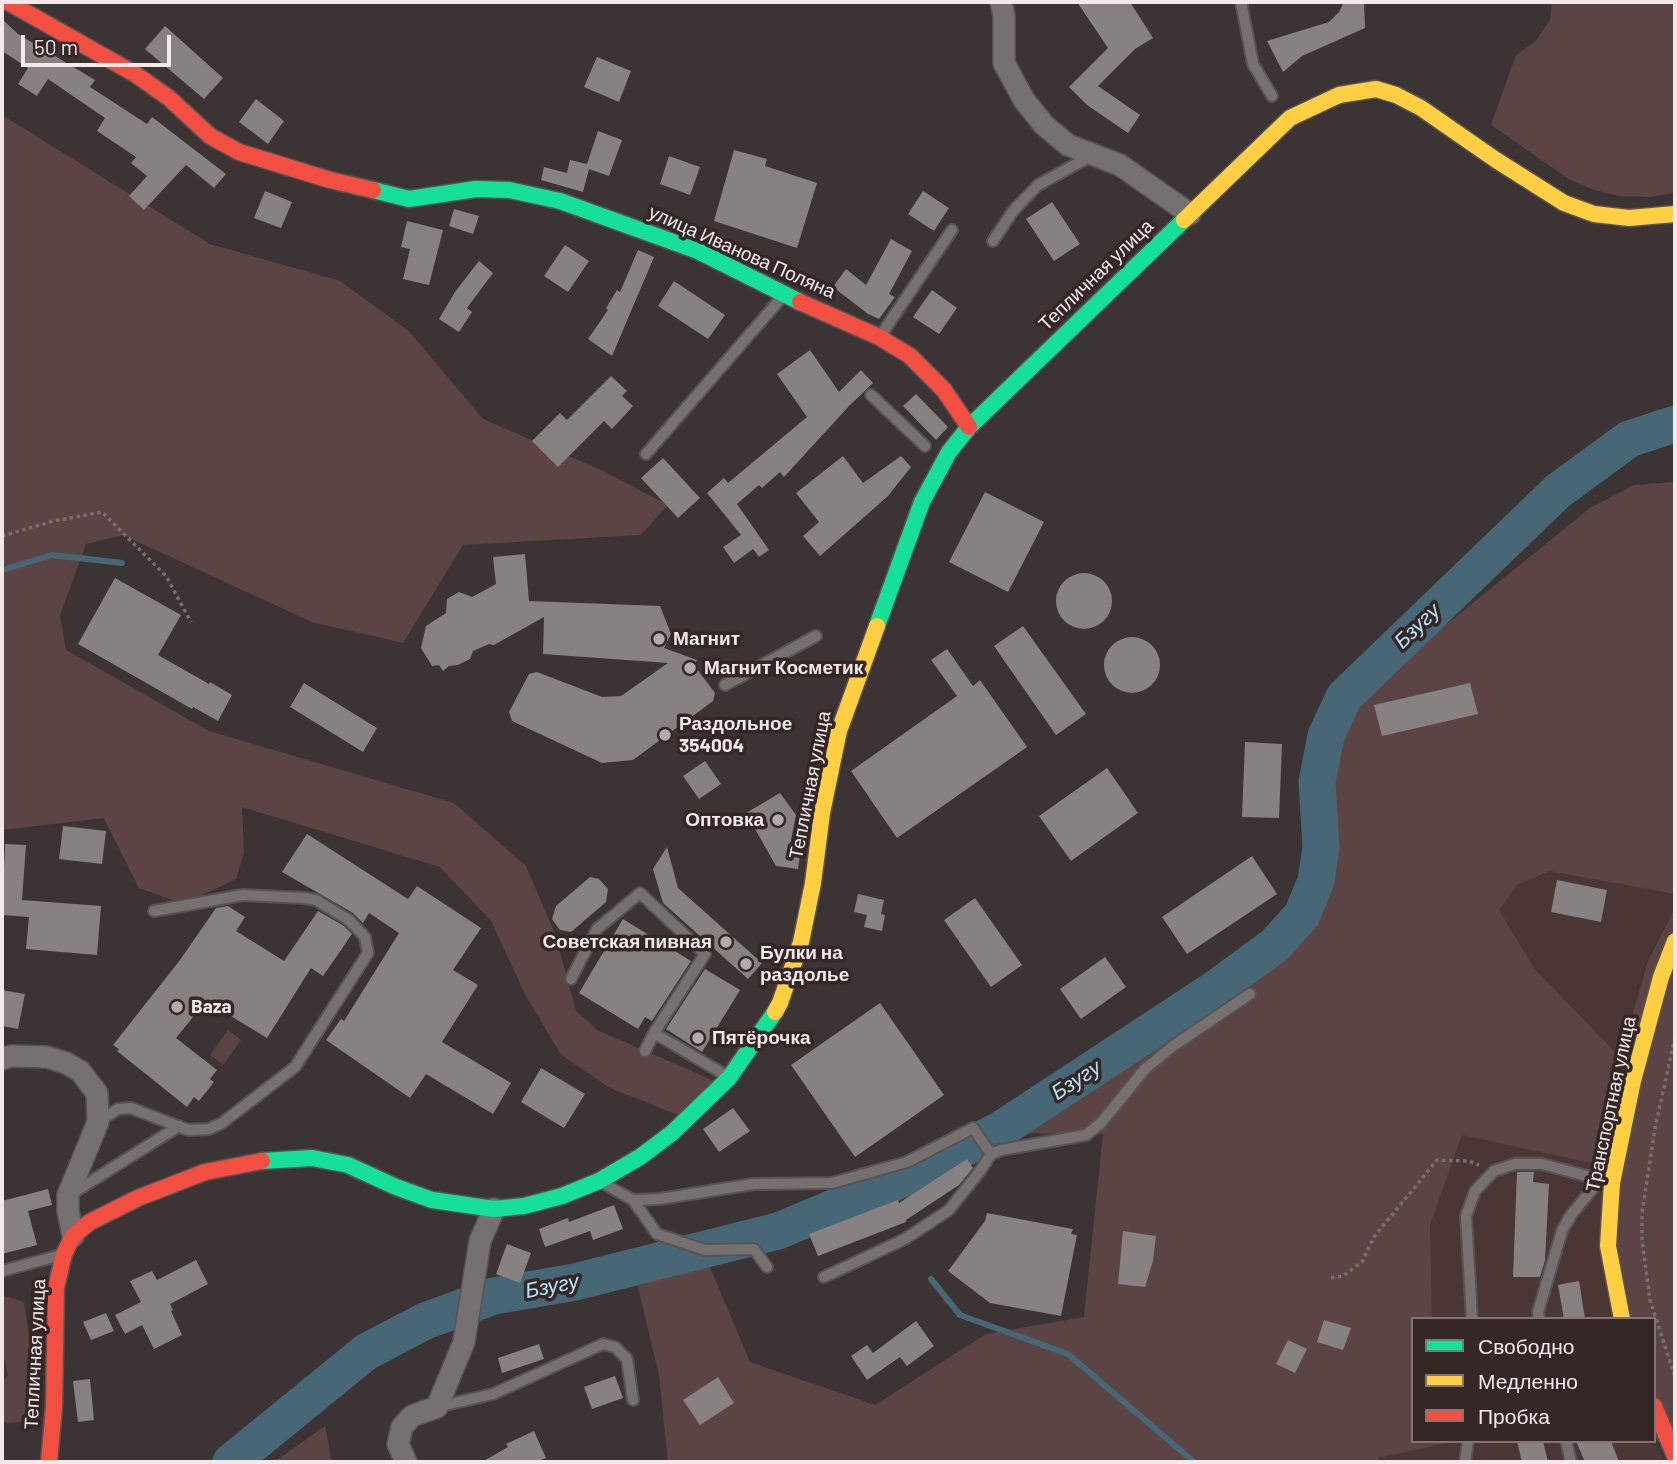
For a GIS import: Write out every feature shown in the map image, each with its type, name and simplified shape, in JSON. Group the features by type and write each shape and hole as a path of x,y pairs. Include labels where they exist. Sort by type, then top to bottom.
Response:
{"street":[{"name":"улица Иванова Поляна","path":"8,2 135,74 169,99 210,136 239,152 318,177 409,199 476,189 509,190 560,201 698,251 784,295 879,337 910,355 944,390 969,427"},
{"path":"1001,2 1004,16 1004,62 1024,100 1044,125 1068,145 1120,165 1190,214"},
{"name":"Тепличная улица","path":"49,1462 54,1407 56,1288 69,1245 90,1222 194,1177 274,1159 312,1158 348,1165 432,1200 494,1209 524,1206 562,1196 599,1181 640,1157 672,1133 729,1078 780,1003 801,942 813,883 822,813 839,732 922,502 948,452 969,427 1290,118 1339,94 1376,89 1396,95 1421,108 1564,203 1594,214 1629,218 1675,214"},
{"name":"Транспортная улица","path":"1621,1317 1608,1246 1605,1182 1661,977 1675,941"},
{"path":"2,1059 47,1057 66,1063 80,1071 97,1093 97,1122 68,1195 69,1245"},
{"path":"406,1462 398,1444 402,1427 412,1416 437,1407 464,1342 480,1241 494,1209"},
{"path":"1656,1411 1675,1455"}],"lane":[{"path":"1241,2 1253,64 1272,96"},
{"path":"993,241 1013,211 1038,186 1094,155"},
{"path":"879,337 952,230"},
{"path":"646,454 784,295"},
{"path":"871,395 925,446"},
{"path":"725,685 816,636"},
{"path":"571,979 597,929 640,893 705,954 645,1051"},
{"path":"97,1122 118,1109 131,1108 199,1131 222,1124 295,1067 366,958 369,946 365,937 349,920 316,900 304,898 243,895 154,911"},
{"path":"824,1277 905,1239 949,1210 981,1171 991,1154 1086,1135 1101,1123 1145,1069 1173,1046 1250,995"},
{"path":"654,1033 729,1078"},
{"path":"68,1195 179,1126"},
{"path":"633,1200 660,1199 753,1184 832,1183 907,1162 973,1128 991,1154"},
{"path":"1472,1317 1466,1216 1475,1191 1494,1171 1515,1164 1542,1164 1605,1182 1571,1215 1562,1231 1539,1317"},
{"path":"599,1181 633,1200 657,1234 705,1250 754,1249 767,1267"},
{"path":"2,1271 69,1245"},
{"path":"437,1407 493,1394 603,1344 615,1347 627,1359 633,1400"},
{"path":"1465,1462 1468,1443"},
{"path":"1567,1443 1572,1462"}],"path":[{"path":"2,536 54,521 102,512 166,576 191,622"},
{"path":"1656,1317 1650,1300 1642,1240 1642,1213 1654,1128 1675,1037"},
{"path":"1331,1278 1343,1276 1362,1262 1374,1237 1437,1160 1468,1161"},
{"path":"1656,1318 1675,1377"}],"shaded area":[{"path":"1552,2 1675,2 1675,193 1649,197 1619,196 1594,190 1569,179 1491,125 1516,55 1536,41 1550,20"},
{"path":"2,115 210,244 340,281 409,331 483,419 603,471 668,505 641,535 463,545 403,643 312,622 123,535 86,544 60,615 66,650 209,731 454,803 526,866 555,934 576,1011 599,1031 717,1082 683,1117 610,1088 561,1055 526,996 491,921 440,867 242,807 244,853 236,879 183,904 139,888 104,818 2,830"},
{"path":"1675,482 1675,894 1549,871 1517,885 1499,910 1534,968 1620,1057 1648,960 1675,908 1675,1462 1656,1438 1656,1317 1612,1317 1605,1166 1462,1135 1430,1225 1432,1317 1411,1317 1411,1443 1448,1443 1378,1458 1380,1462 668,1462 659,1375 630,1254 701,1246 750,1362 875,1405 986,1334 1084,1317 1103,1134 1004,1133 1072,1105 1332,891 1330,719 1590,508 1634,485"},
{"path":"1549,871 1675,894 1675,908 1647,960 1620,1057 1534,968 1499,910 1517,885"},
{"path":"228,1030 241,1040 223,1065 210,1055"},
{"path":"1462,1134 1605,1166 1612,1317 1432,1317 1430,1226"},
{"path":"2,1295 24,1302 39,1405 34,1418 19,1422 6,1423 2,1420 2,1383 8,1375 5,1361 2,1359"},
{"path":"325,1426 332,1462 274,1462"},
{"path":"1448,1443 1655,1443 1666,1462 1380,1462 1378,1458"}],"building":[{"path":"1077,2 1130,2 1153,38 1135,49 1098,86 1140,115 1128,133 1087,105 1069,87 1108,48"},
{"path":"1344,2 1364,2 1365,28 1302,56 1283,72 1267,41 1329,22"},
{"path":"2,19 18,34 95,80 90,87 147,124 152,117 226,174 214,188 186,165 144,210 129,196 147,176 131,163 136,157 97,131 105,118 48,79 37,96 18,84 28,68 2,51"},
{"path":"165,26 223,78 204,99 145,49"},
{"path":"597,57 631,71 619,102 584,87"},
{"path":"256,99 284,121 268,144 239,122"},
{"path":"598,131 622,140 609,176 589,169 583,192 541,180 544,167 567,173 570,160 587,164"},
{"path":"734,150 767,159 765,166 817,183 797,248 714,221"},
{"path":"669,156 700,167 690,195 660,184"},
{"path":"265,191 292,202 281,228 254,218"},
{"path":"923,191 949,208 934,231 908,214"},
{"path":"1052,202 1080,244 1054,261 1026,219"},
{"path":"454,209 479,216 473,234 449,226"},
{"path":"407,221 443,230 429,285 403,279 410,249 401,247"},
{"path":"891,239 912,251 889,294 895,297 879,319 868,314 833,287 846,269 866,285"},
{"path":"565,245 589,261 568,292 544,276"},
{"path":"638,250 654,257 612,356 588,339 608,310 606,308 617,290 620,292"},
{"path":"479,261 493,273 467,308 472,312 459,332 439,319 455,292"},
{"path":"674,281 725,315 708,339 658,306"},
{"path":"932,290 957,308 939,334 913,317"},
{"path":"810,350 839,392 861,370 873,383 784,477 780,472 762,488 759,485 737,504 769,550 759,557 753,549 734,563 723,547 741,535 707,493 724,478 728,483 807,417 777,374"},
{"path":"611,376 627,391 622,396 633,406 612,429 604,421 558,467 532,441 560,413 567,420"},
{"path":"916,394 948,427 936,440 903,406"},
{"path":"843,456 863,483 901,456 911,467 888,496 820,556 803,536 819,522 796,493"},
{"path":"663,458 700,498 678,518 641,478"},
{"path":"985,492 1044,522 1008,592 949,562"},
{"path":"525,554 529,601 660,606 671,634 664,648 697,660 694,665 715,693 713,701 633,760 602,763 512,721 509,712 529,674 537,672 602,697 621,696 668,663 543,654 544,617 494,645 489,644 473,651 470,659 458,665 449,666 443,671 439,665 432,666 421,648 426,626 446,613 447,599 459,592 472,597 496,584 493,557"},
{"path":"1078,573 1090,573 1100,577 1108,585 1112,601 1108,617 1100,625 1090,629 1078,629 1068,625 1060,617 1056,607 1056,595 1060,585 1068,577"},
{"path":"115,578 181,615 158,655 232,695 218,721 78,644"},
{"path":"1023,626 1086,714 1056,735 994,646"},
{"path":"1126,637 1138,637 1148,641 1156,649 1160,665 1156,681 1148,689 1138,693 1126,693 1116,689 1108,681 1104,671 1104,659 1108,649 1116,641"},
{"path":"947,649 973,686 980,680 1027,747 897,838 851,771 957,696 931,660"},
{"path":"304,683 377,728 363,752 290,707"},
{"path":"1470,683 1478,714 1382,736 1374,705"},
{"path":"1245,742 1282,744 1279,818 1242,817"},
{"path":"705,761 721,784 699,799 683,776"},
{"path":"1107,768 1138,813 1071,861 1039,816"},
{"path":"780,793 796,815 790,845 801,847 798,869 776,866 746,813"},
{"path":"63,826 106,831 102,864 59,859"},
{"path":"307,834 408,899 417,886 481,928 453,970 478,985 442,1042 511,1083 493,1114 426,1074 410,1098 326,1040 341,1019 344,1021 399,933 369,913 363,923 353,913 282,872"},
{"path":"5,844 26,845 22,900 101,906 97,955 26,949 29,917 2,915"},
{"path":"667,847 678,888 762,963 748,979 663,903 653,869"},
{"path":"1252,856 1277,894 1187,954 1162,917"},
{"path":"590,877 599,879 608,889 606,902 571,932 560,930 552,919 556,906"},
{"path":"1557,880 1607,890 1601,922 1551,912"},
{"path":"858,894 884,900 882,931 864,927 867,915 854,912"},
{"path":"975,898 1022,965 991,987 944,920"},
{"path":"228,906 245,917 236,931 284,961 318,911 344,926 352,934 323,976 311,968 267,1038 206,1001 176,1038 217,1070 210,1079 214,1082 199,1101 194,1097 187,1107 113,1045 180,960 216,908"},
{"path":"623,919 691,961 652,1021 645,1017 638,1029 579,993"},
{"path":"1105,957 1126,987 1081,1019 1060,989"},
{"path":"705,969 740,990 702,1052 666,1029"},
{"path":"2,990 25,994 18,1029 2,1026"},
{"path":"880,1003 944,1095 855,1157 791,1065"},
{"path":"541,1068 585,1094 564,1128 521,1102"},
{"path":"733,1108 750,1131 719,1152 703,1129"},
{"path":"967,1159 973,1168 959,1185 906,1222 818,1256 809,1234 898,1200 899,1203"},
{"path":"1517,1172 1534,1172 1533,1182 1549,1184 1545,1260 1540,1277 1513,1277"},
{"path":"48,1189 52,1205 28,1211 37,1245 2,1254 2,1201"},
{"path":"614,1205 623,1229 593,1240 590,1231 545,1247 539,1229 568,1218 569,1222"},
{"path":"987,1213 1073,1229 1071,1234 1077,1235 1061,1316 990,1303 948,1271 985,1221"},
{"path":"1123,1231 1156,1236 1153,1261 1145,1287 1118,1284"},
{"path":"507,1244 531,1253 520,1283 496,1274"},
{"path":"196,1260 208,1284 170,1304 182,1335 154,1349 142,1325 125,1334 115,1315 141,1302 130,1281 152,1271 157,1280"},
{"path":"1579,1281 1585,1317 1564,1317 1558,1285"},
{"path":"106,1313 114,1331 91,1340 83,1322"},
{"path":"1324,1320 1351,1328 1343,1350 1317,1342"},
{"path":"916,1321 934,1346 907,1366 900,1357 867,1380 851,1356 867,1345 873,1353"},
{"path":"1288,1340 1307,1349 1295,1373 1276,1364"},
{"path":"539,1344 544,1359 502,1373 498,1358"},
{"path":"615,1376 623,1398 592,1409 584,1387"},
{"path":"718,1377 734,1403 700,1425 683,1400"},
{"path":"90,1379 94,1420 78,1422 73,1381"},
{"path":"534,1431 546,1458 536,1462 482,1462 508,1447 506,1444"},
{"path":"1517,1443 1543,1443 1548,1462 1522,1462"},
{"path":"1577,1443 1612,1443 1619,1462 1585,1462"}],"waterway":[{"name":"Бзугу","path":"231,1462 366,1352 425,1321 494,1296 575,1282 778,1231 905,1178 1000,1130 1215,989 1275,945 1302,915 1316,881 1321,847 1317,782 1326,736 1344,697 1558,491 1629,439 1675,424"},
{"path":"2,570 52,555 122,563"},
{"path":"931,1279 960,1315 1068,1354 1194,1462"}],"traffic: fast":[{"path":"373,190 409,199 476,189 509,190 560,201 698,251 800,302"},
{"path":"877,626 922,502 949,452 969,427 1184,220"},
{"path":"262,1161 312,1158 348,1165 432,1200 494,1209 524,1206 562,1196 599,1181 640,1157 672,1133 729,1078 775,1012"}],"traffic: slow":[{"path":"1184,220 1290,118 1339,95 1376,89 1396,95 1421,108 1564,203 1594,214 1629,218 1675,214"},
{"path":"775,1012 801,942 813,883 822,813 839,731 877,626"},
{"path":"1622,1317 1608,1246 1612,1183 1633,1081 1661,977 1675,941"}],"traffic: jam":[{"path":"8,2 135,74 169,98 210,136 239,152 330,180 373,190"},
{"path":"800,302 879,337 910,356 944,390 969,427"},
{"path":"49,1462 54,1407 56,1288 64,1254 73,1236 90,1222 138,1198 205,1172 262,1161"},
{"path":"1656,1411 1675,1456"}],"place":[{"name":"Магнит","path":"659,639"},
{"name":"Магнит Косметик","path":"690,668"},
{"name":"Раздольное 354004","path":"665,735"},
{"name":"Оптовка","path":"778,820"},
{"name":"Советская пивная","path":"726,942"},
{"name":"Булки на раздолье","path":"746,964"},
{"name":"Baza","path":"177,1007"},
{"name":"Пятёрочка","path":"698,1038"}]}
